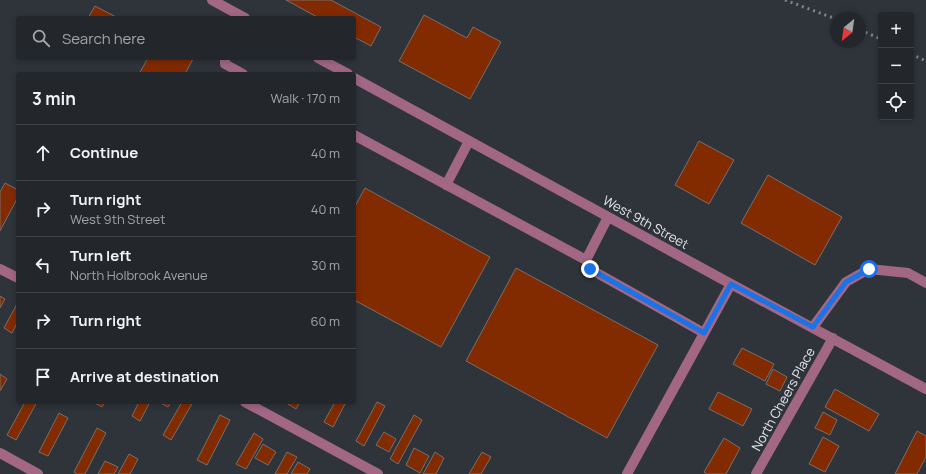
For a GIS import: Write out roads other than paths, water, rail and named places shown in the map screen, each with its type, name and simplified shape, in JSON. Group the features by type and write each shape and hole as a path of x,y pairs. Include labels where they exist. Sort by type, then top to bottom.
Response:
{"street":[{"path":"212,0 241,16"},
{"path":"225,60 225,64 239,72"},
{"path":"321,60 335,71"},
{"name":"West 9th Street","path":"356,79 731,284 926,388"},
{"path":"356,137 586,260 590,269 704,333"},
{"path":"446,185 469,141"},
{"path":"586,260 608,217"},
{"path":"0,269 16,277"},
{"path":"813,327 846,282 869,269 908,273 926,283"},
{"path":"627,474 731,284"},
{"name":"North Cheers Place","path":"756,474 833,338"},
{"path":"249,404 378,474"},
{"path":"0,453 38,474"}],"railway":[{"path":"785,0 830,17"},
{"path":"866,33 878,38"},
{"path":"914,55 926,61"}]}
